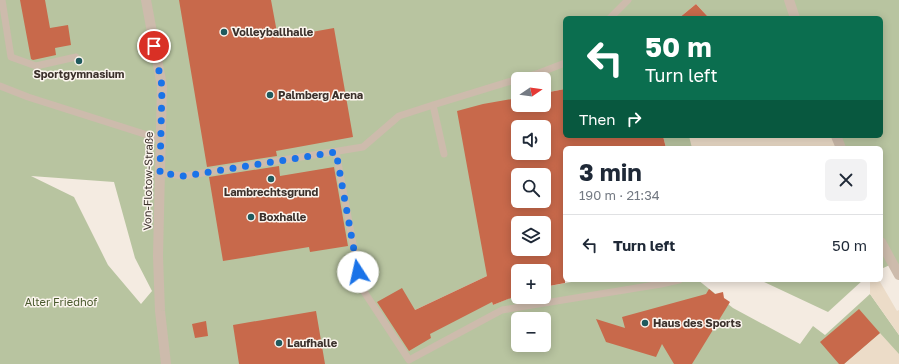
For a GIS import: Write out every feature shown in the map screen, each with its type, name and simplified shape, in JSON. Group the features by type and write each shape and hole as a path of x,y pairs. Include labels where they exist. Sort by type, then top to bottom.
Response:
{"street":[{"name":"Von-Flotow-Straße","path":"146,0 162,86 158,256 160,311 166,364"},
{"path":"789,0 794,16"},
{"path":"883,247 899,275"}],"lane":[{"path":"2,0 11,57 36,66 76,57"},
{"path":"612,16 628,0"},
{"path":"542,72 563,64"},
{"path":"160,173 184,176 363,147 399,116 433,104 511,81"},
{"path":"0,86 28,97 160,139"},
{"path":"433,104 444,154"},
{"path":"336,152 361,287 408,360 502,310 670,282"}],"green space":[{"name":"Lambrechtsgrund","path":"0,0 899,0 899,275 892,264 883,268 883,146 666,146 664,138 883,138 883,16 707,16 696,4 681,16 563,16 563,89 551,92 551,72 511,72 511,112 516,112 515,120 511,120 511,141 487,276 415,310 492,302 493,305 511,298 511,304 551,304 551,286 571,282 700,282 733,308 800,344 813,326 825,335 870,294 899,335 899,364 0,364","holes":["31,176 114,182 135,258 152,291 141,304 108,265 74,197"]},
{"path":"764,282 861,282 828,312"}],"shaded area":[{"path":"690,138 837,138 840,146 692,146"},
{"path":"870,282 880,282 897,311 899,310 899,335 870,294"},
{"path":"880,333 899,354 899,364 844,364"}],"building":[{"path":"20,0 45,0 50,28 68,25 71,45 55,48 56,55 33,60 31,59"},
{"name":"Palmberg Arena","path":"179,0 271,0 278,38 334,28 353,137 276,151 277,156 207,167"},
{"path":"696,4 707,16 681,16"},
{"path":"563,89 563,138 664,138 666,146 563,146 563,282 565,283 551,286 551,264 511,264 511,298 493,305 492,302 430,334 431,338 409,351 377,302 402,288 415,310 487,276 457,111 483,104 511,99 511,112 551,112 551,92"},
{"path":"279,166 280,176 334,167 348,246 310,252 309,247 223,261 209,177"},
{"name":"Haus des Sports","path":"709,289 715,294 723,292 724,298 730,302 692,364 674,364 662,344 656,357 606,342 596,319 625,328 622,317 706,294"},
{"path":"859,309 880,333 844,364 839,364 820,342"},
{"name":"Laufhalle","path":"316,311 325,364 239,364 233,325"},
{"path":"206,321 208,336 195,338 192,324"}],"place":[{"name":"Volleyballhalle","path":"224,32"},
{"name":"Sportgymnasium","path":"79,61"},
{"name":"Palmberg Arena","path":"270,95"},
{"name":"Lambrechtsgrund","path":"271,179"},
{"name":"Boxhalle","path":"251,217"},
{"name":"Haus des Sports","path":"645,323"},
{"name":"Laufhalle","path":"279,343"}],"route":[{"path":"154,46 162,86 160,173 184,176 336,152 358,272"}],"park label":[{"name":"Alter Friedhof","path":"61,302"}]}
